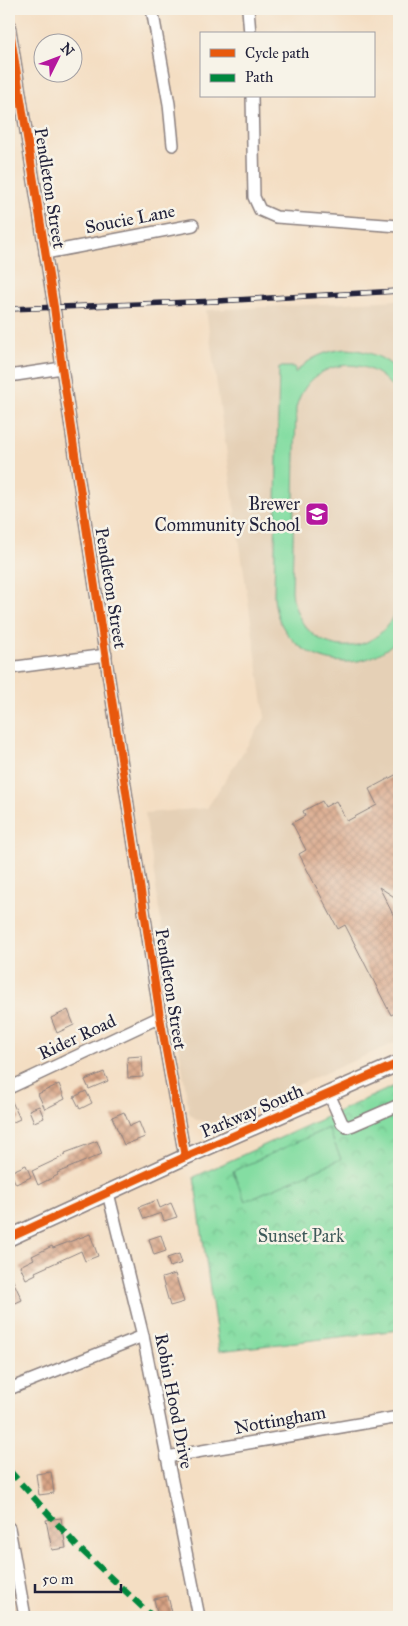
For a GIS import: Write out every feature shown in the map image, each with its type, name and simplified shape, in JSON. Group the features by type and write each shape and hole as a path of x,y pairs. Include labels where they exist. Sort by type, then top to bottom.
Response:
{"main road":[{"name":"Parkway South","path":"9,1238 185,1157 399,1063"}],"street":[{"path":"152,9 174,144"},
{"path":"248,9 250,32"},
{"name":"Pendleton Street","path":"9,24 54,307 160,1017 185,1157"},
{"path":"252,98 254,197 260,210 276,217 399,226"},
{"name":"Soucie Lane","path":"45,253 193,225"},
{"path":"9,376 62,368"},
{"path":"9,668 106,655"},
{"name":"Rider Road","path":"9,1088 160,1017"},
{"path":"329,1094 342,1123 347,1127 353,1126 399,1104"},
{"name":"Robin Hood Drive","path":"108,1193 143,1336 199,1617"},
{"path":"9,1389 143,1336"},
{"name":"Nottingham","path":"167,1457 399,1417"},
{"path":"9,1528 24,1617"}],"shaded area":[{"name":"Brewer Community School","path":"399,300 399,1041 211,1123 197,1120 189,1113 145,813 207,808 265,718 206,310"}],"green space":[{"path":"345,349 374,355 393,366 399,372 399,400 389,384 376,373 361,367 345,365 329,369 315,377 303,390 296,408 292,591 298,614 310,631 325,642 343,646 361,644 378,635 391,619 399,597 399,637 382,652 363,660 342,662 322,658 303,649 288,635 278,617 274,595 279,367 295,367 295,373 306,363 318,356 331,351"},
{"name":"Sunset Park","path":"399,1084 399,1330 219,1351 194,1177"},
{"path":"328,1128 341,1159 245,1201 233,1171"}],"building":[{"path":"399,773 399,900 379,887 399,926 399,1011 391,1015 345,925 338,929 299,854 306,850 292,823 305,816 303,811 322,801 325,807 336,801 347,821 377,805 369,789"},
{"path":"68,1010 74,1025 57,1033 51,1018"},
{"path":"142,1056 143,1077 128,1078 127,1057"},
{"path":"104,1072 108,1081 89,1089 85,1080"},
{"path":"59,1084 65,1099 45,1109 38,1094"},
{"path":"86,1091 92,1103 80,1109 74,1097"},
{"path":"9,1095 20,1119 9,1124"},
{"path":"39,1106 44,1118 34,1122 29,1110"},
{"path":"124,1112 130,1126 139,1122 145,1137 124,1145 112,1117"},
{"path":"97,1141 102,1154 57,1173 58,1175 38,1185 32,1171 66,1155 65,1153"},
{"path":"26,1165 31,1177 16,1184 10,1172"},
{"path":"157,1200 160,1208 171,1203 177,1217 164,1221 161,1213 144,1219 139,1207"},
{"path":"90,1234 98,1256 85,1261 81,1251 35,1272 36,1274 26,1279 20,1266 34,1259 32,1256 52,1246 53,1248"},
{"path":"161,1235 166,1251 154,1255 149,1239"},
{"path":"179,1254 182,1263 170,1267 167,1258"},
{"path":"9,1272 22,1300 9,1306"},
{"path":"175,1274 184,1302 170,1306 162,1278"},
{"path":"51,1472 54,1493 39,1495 36,1474"},
{"path":"61,1518 66,1548 52,1550 46,1520"},
{"path":"168,1596 173,1617 158,1617 154,1599"}],"railway":[{"path":"9,309 217,301 399,291"}],"marked path":[{"path":"9,1470 78,1547 153,1617"}],"cycle path":[{"path":"9,24 54,307 160,1017 185,1157"},
{"path":"9,1238 185,1157 399,1063"}],"place":[{"name":"Brewer Community School","path":"317,514"}]}
